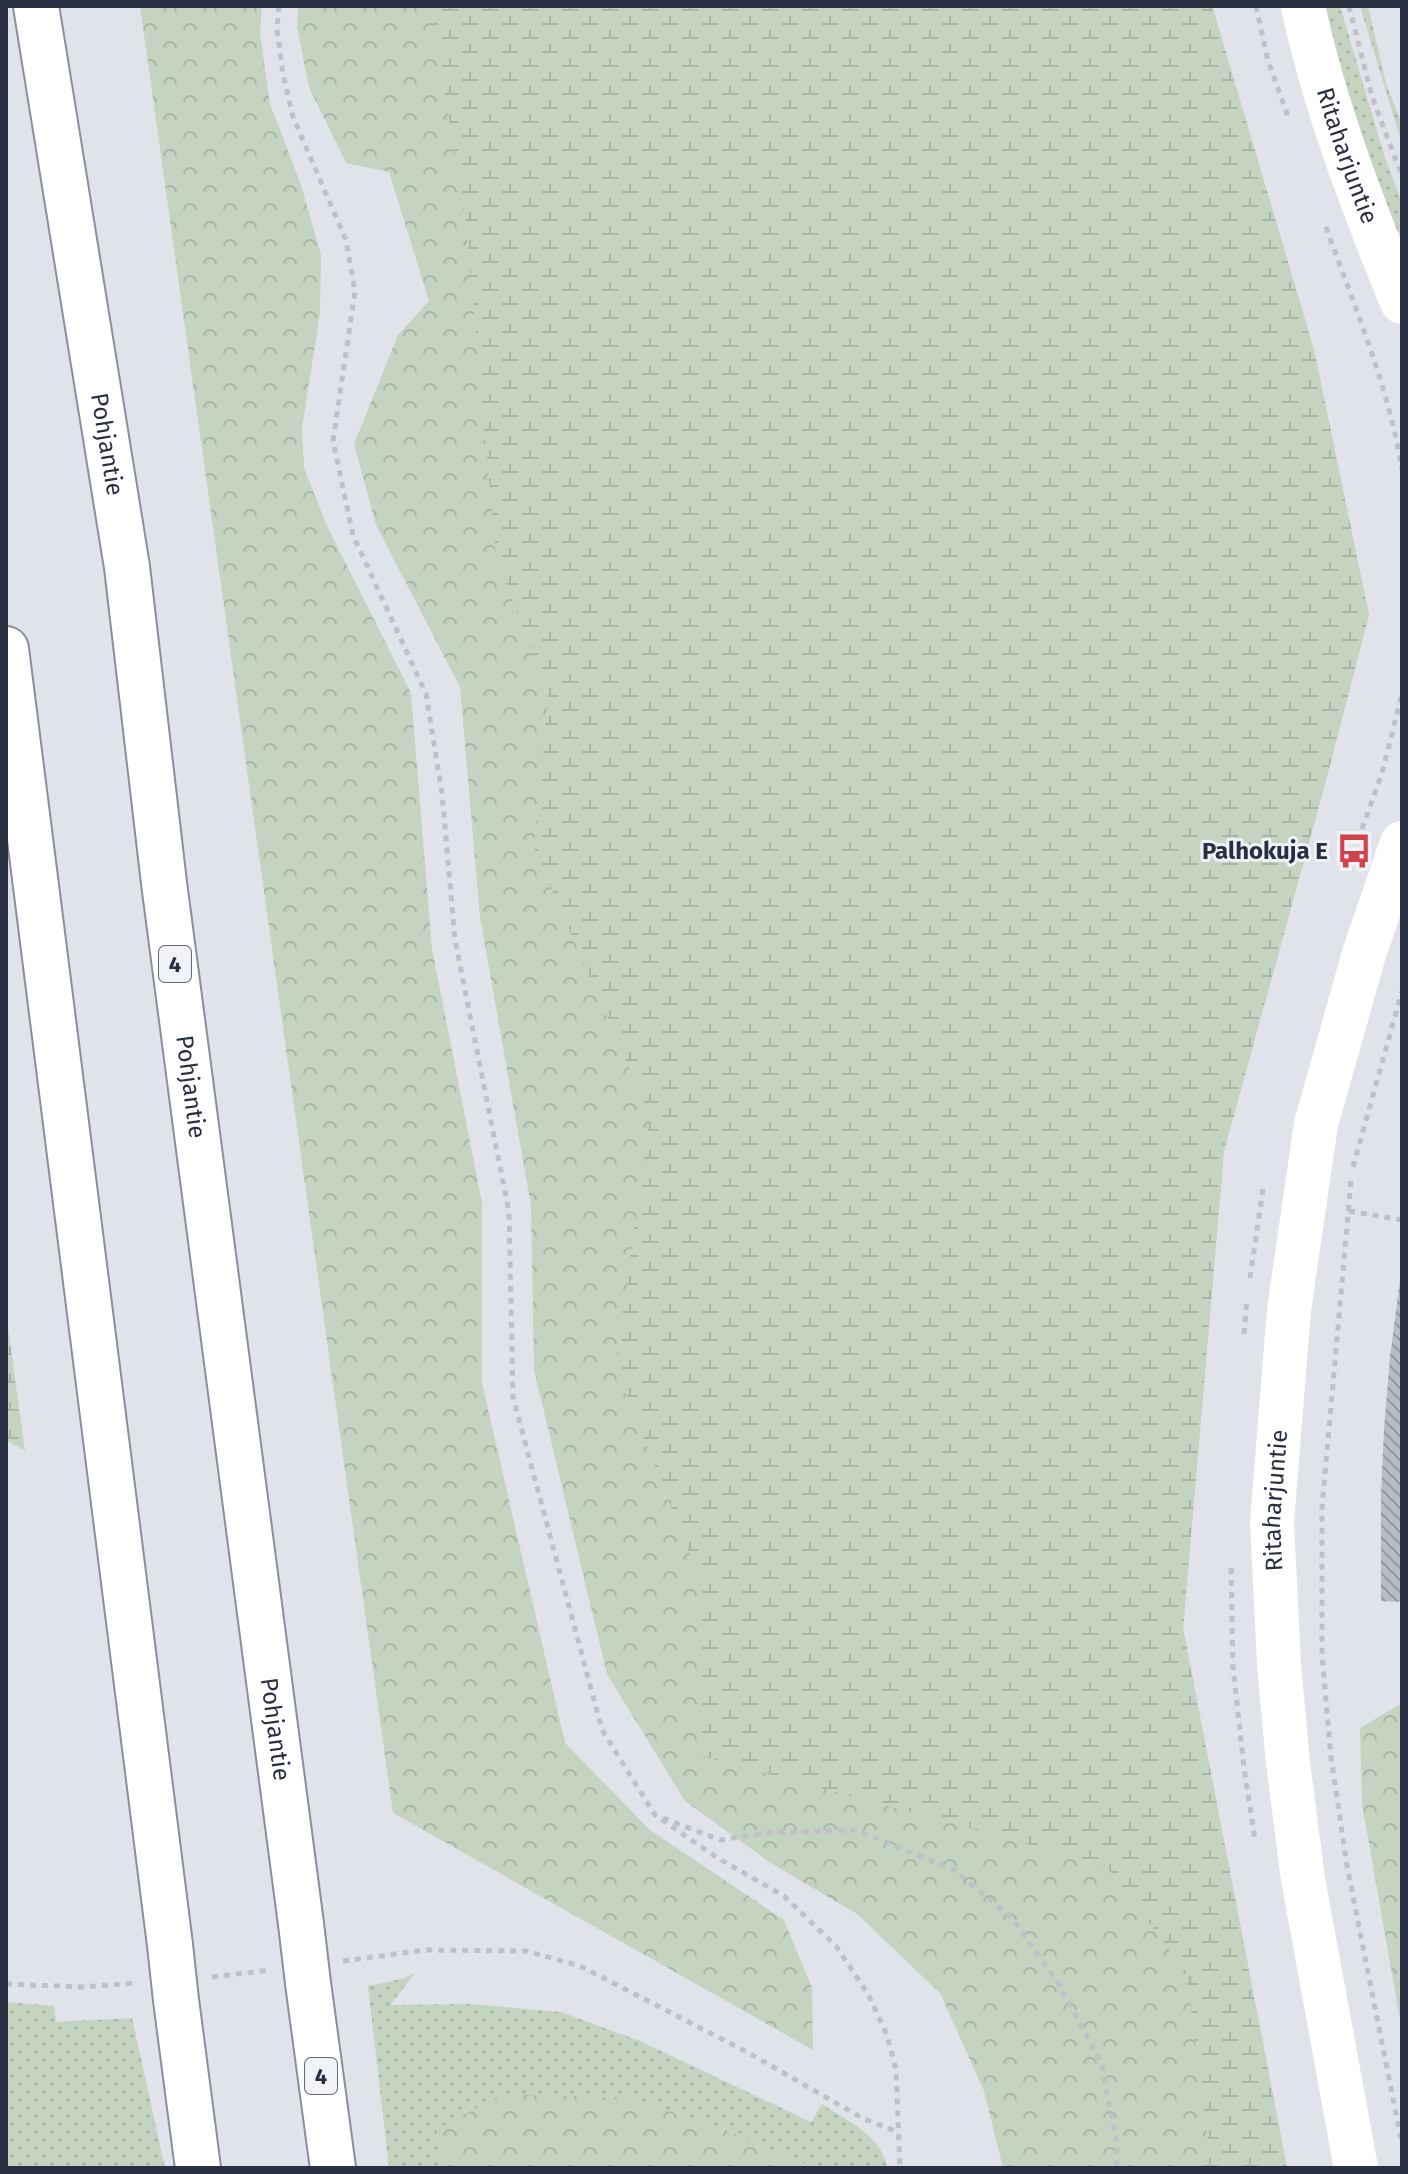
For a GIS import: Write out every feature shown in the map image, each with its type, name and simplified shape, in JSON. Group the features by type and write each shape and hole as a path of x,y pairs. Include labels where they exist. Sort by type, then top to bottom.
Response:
{"main road":[{"name":"Pohjantie","path":"36,6 127,567 164,883 333,2168"},
{"name":"Ritaharjuntie","path":"1303,6 1312,48 1351,169 1402,302"},
{"path":"6,649 198,2168"},
{"name":"Ritaharjuntie","path":"1356,2168 1303,1879 1279,1664 1272,1522 1289,1310 1316,1124 1364,954 1402,843"}],"path":[{"path":"279,6 277,29 293,117 346,240 355,291 333,441 353,535 426,694 442,793 455,940 509,1212 513,1397 602,1730 655,1815 716,1857 784,1896 836,1946 868,1994 887,2035 896,2070 900,2168"},
{"path":"1256,6 1268,61 1289,119"},
{"path":"1349,6 1372,97 1402,176"},
{"path":"1324,221 1379,381 1397,439 1402,470"},
{"path":"1402,991 1352,1169 1322,1508 1322,1655 1331,1757 1347,1866 1402,2144"},
{"path":"1349,1211 1402,1220"},
{"path":"655,1815 720,1840 767,1833 856,1830 954,1870 1012,1918 1058,1983 1101,2062 1117,2145 1117,2168"},
{"path":"6,1984 174,1986 306,1971 425,1950 526,1951 580,1966 749,2053 862,2118 898,2132"}],"green space":[{"path":"140,6 262,6 260,33 270,104 301,185 321,255 320,313 302,428 304,468 327,526 411,693 432,949 482,1203 482,1383 565,1743 650,1830 784,1920 812,1988 813,2050 393,1813"},
{"path":"298,6 1212,6 1314,350 1369,615 1224,1151 1183,1628 1287,2168 1003,2168 984,2091 940,1993 857,1914 769,1862 685,1801 607,1674 534,1370 531,1206 480,917 460,687 376,525 354,444 398,335 429,301 389,172 346,163 309,87 297,27"},
{"path":"430,6 1212,6 1314,350 1369,615 1224,1151 1183,1628 1287,2168 1201,2168 1209,2150 1186,1971 1105,1865 702,1756 700,1580 615,1366 650,1116 534,848 548,695 496,557 465,214"},
{"path":"1323,6 1340,6 1385,158 1402,202 1402,233 1396,232 1366,148"},
{"path":"1360,6 1368,6 1386,84 1402,124 1402,144"},
{"path":"6,1313 25,1451 6,1440"},
{"path":"1402,1703 1402,2031 1362,1804 1360,1728"},
{"path":"415,1973 390,2005 469,2004 561,2012 640,2041 811,2122 822,2104 871,2138 879,2147 887,2168 814,2168 731,2132 631,2098 437,2129 442,2168 389,2168 368,1986"},
{"path":"6,2002 54,2006 56,2022 132,2018 165,2168 6,2168"},
{"path":"503,2094 631,2098 731,2132 814,2168 442,2168 437,2129"}],"building":[{"path":"1400,1280 1402,1602 1381,1601 1384,1429"}],"place":[{"name":"Palhokuja E","path":"1354,851"}]}
